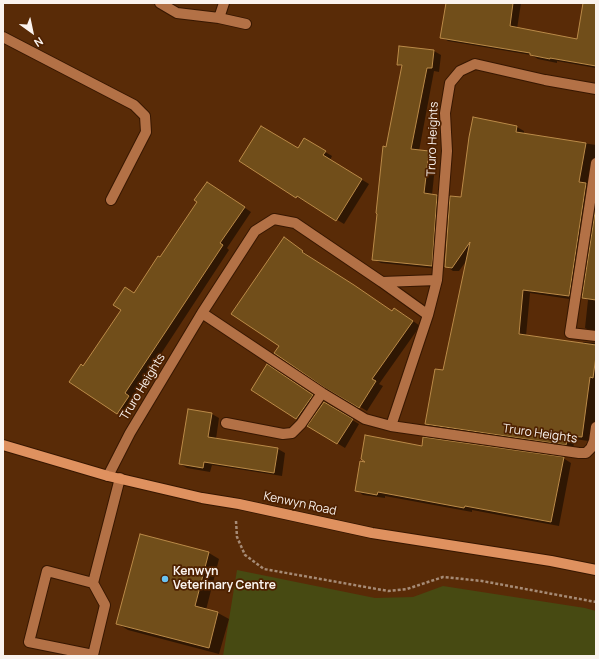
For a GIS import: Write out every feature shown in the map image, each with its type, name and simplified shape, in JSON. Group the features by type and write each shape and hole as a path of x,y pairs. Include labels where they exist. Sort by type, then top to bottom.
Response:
{"main road":[{"name":"Kenwyn Road","path":"3,445 108,476 202,498 239,504 372,533 551,561 596,570"}],"street":[{"path":"160,3 177,12 219,18 246,24"},
{"path":"219,18 224,3"},
{"path":"3,37 134,105 145,116 146,132 111,200"},
{"name":"Truro Heights","path":"391,426 428,315 437,280 447,151 445,113 450,83 460,71 475,64 545,80 596,89"},
{"path":"596,163 570,333 596,336"},
{"name":"Truro Heights","path":"108,476 130,433 202,313 255,231 274,219 295,223 428,315"},
{"path":"382,282 437,280"},
{"name":"Truro Heights","path":"202,313 322,393 365,419 391,426 579,454 586,453 591,448 594,441 596,427"},
{"path":"226,423 283,434 292,433 322,393"},
{"path":"93,582 46,571 29,642 93,655 105,605 93,582 120,478"}],"path":[{"path":"239,504 236,524 237,537 245,554 264,569 388,591 407,589 443,577 482,580 596,602"}],"shaded area":[{"path":"237,570 375,598 413,597 443,586 585,608 596,611 596,656 223,656"}],"building":[{"path":"446,3 513,3 510,26 577,39 583,3 596,3 596,66 550,59 530,55 530,53 440,38"},
{"path":"399,46 434,50 432,68 427,68 411,149 429,151 424,193 437,195 432,266 372,260 383,146 386,147 402,65 397,65"},
{"path":"473,117 517,126 516,132 586,143 579,182 586,183 569,296 523,290 519,334 596,345 593,378 590,377 582,437 568,436 566,445 425,424 435,369 443,370 470,242 452,268 445,267 450,196 461,197"},
{"path":"261,126 298,148 304,138 326,151 323,155 362,179 336,221 297,196 296,198 239,161"},
{"path":"207,182 245,207 220,243 223,245 125,393 129,396 117,414 69,382 81,364 83,366 121,310 113,305 125,287 134,293 158,256 160,257 197,202 194,200"},
{"path":"596,206 596,300 582,298"},
{"path":"284,237 303,251 302,252 392,311 394,308 413,321 372,379 376,381 359,408 325,388 274,353 279,346 231,314"},
{"path":"267,364 313,395 296,419 251,390"},
{"path":"324,402 353,419 337,444 307,426"},
{"path":"188,409 212,413 208,437 278,448 274,473 204,462 203,468 179,464"},
{"path":"365,435 422,446 423,437 564,457 551,522 378,492 377,495 355,491 360,461 365,462 361,459"},
{"name":"Kenwyn Veterinary Centre","path":"140,534 209,552 195,606 218,612 209,648 116,624"}],"place":[{"name":"Kenwyn Veterinary Centre","path":"165,579"}]}
